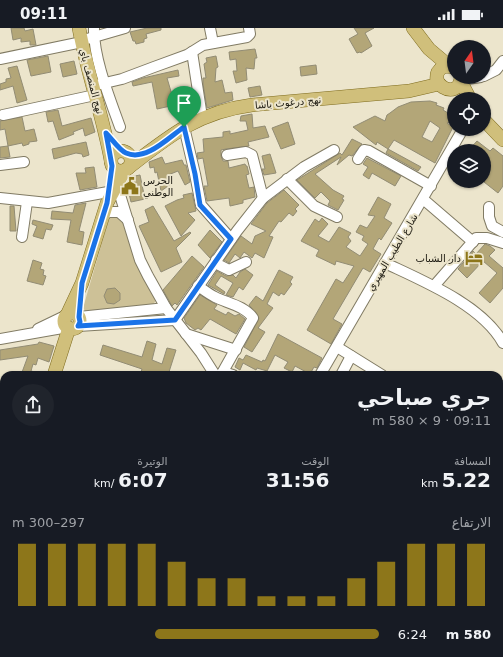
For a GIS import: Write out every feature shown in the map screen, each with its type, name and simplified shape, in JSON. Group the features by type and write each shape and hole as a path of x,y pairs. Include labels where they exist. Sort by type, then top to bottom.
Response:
{"main road":[{"path":"413,28 429,49 446,87"},
{"name":"نهج المنصف باي","path":"86,35 93,91 106,133 119,166"},
{"path":"429,49 447,63"},
{"path":"446,87 441,68 447,67"},
{"path":"446,87 456,88 458,84"},
{"name":"نهج درغوث باشا","path":"119,166 148,153 184,127 202,117 240,107 409,92 446,87"},
{"path":"491,129 503,140"},
{"path":"106,133 130,159 119,166"},
{"path":"55,371 72,323 82,283 119,166 115,153 148,153"}],"street":[{"path":"0,59 86,35 125,28"},
{"path":"210,28 213,43"},
{"path":"3,115 93,91 105,83 122,79 192,52 203,45 247,37 250,34 249,28"},
{"path":"86,35 120,127"},
{"path":"192,52 202,117"},
{"path":"491,72 496,70 503,61"},
{"path":"491,67 496,70"},
{"path":"184,127 195,174 200,205 231,239"},
{"name":"شارع الطيب المهيري","path":"322,371 459,136"},
{"path":"175,320 231,239 263,198 287,179 334,150"},
{"path":"358,159 364,150 369,151 431,186"},
{"path":"227,155 246,152 252,155 263,198"},
{"path":"0,165 24,162"},
{"path":"119,166 120,195 140,260 166,308 217,371"},
{"path":"287,179 314,206 337,217"},
{"path":"1,196 27,202 48,203 107,201 109,212 120,212 128,220"},
{"path":"423,199 473,242"},
{"path":"22,237 27,202"},
{"path":"489,207 489,217 492,226 503,232"},
{"path":"434,286 473,242 480,237 503,243"},
{"path":"216,260 220,265 229,270 246,262"},
{"path":"384,263 434,286 478,315 497,333 503,343"},
{"path":"198,286 213,296 238,306 250,314 253,318 236,350 222,371"},
{"path":"0,339 72,323 166,308"},
{"path":"72,323 175,320"},
{"path":"186,334 236,350"},
{"path":"337,347 375,371"},
{"path":"343,371 351,356"}],"shaded area":[{"path":"110,215 120,215 135,260 156,300 153,305 86,312 83,308"}],"building":[{"path":"11,28 24,28 25,31 33,29 36,45 30,45 30,41 21,42 21,38 13,40"},
{"path":"147,28 161,28 161,30 146,34 147,38 144,39 144,42 136,44 135,41 133,41 130,32"},
{"path":"354,28 374,28 365,33 372,46 361,53 357,53 349,39 358,34"},
{"path":"255,49 257,58 255,58 254,69 246,68 247,80 236,83 233,71 237,71 236,59 230,60 229,52"},
{"path":"48,56 51,72 31,76 27,60"},
{"path":"216,56 218,67 216,68 215,82 222,80 225,93 232,92 233,100 207,108 203,84 203,78 206,78 204,64 207,62 206,58"},
{"path":"74,61 77,74 63,77 60,64"},
{"path":"316,65 317,74 301,76 300,67"},
{"path":"17,66 27,100 17,103 13,86 0,90 0,84 6,82 6,79 11,78 8,68"},
{"path":"178,70 179,76 167,78 175,105 157,109 152,82 133,86 132,82 143,78"},
{"path":"260,86 262,95 250,97 248,88"},
{"path":"430,101 437,103 436,105 444,108 443,110 447,112 447,136 448,136 435,163 394,140 388,149 377,142 376,145 353,127 375,116 385,121 387,115 398,107 411,102","holes":["430,121 440,128 432,142 422,137"]},
{"path":"58,110 62,126 91,118 95,132 85,136 83,128 73,132 74,134 59,140 53,121 48,122 46,112"},
{"path":"252,114 253,128 265,126 269,137 248,142 249,146 221,150 221,156 223,161 228,161 229,168 245,164 247,166 249,174 246,175 249,188 254,187 255,197 243,200 243,203 230,206 229,198 207,201 204,186 208,186 203,158 198,159 197,153 204,152 203,139 223,137 223,132 230,131 230,134 248,130 246,121 240,121 241,116"},
{"path":"22,117 25,131 34,129 37,141 29,142 29,144 23,146 22,143 8,146 5,129 0,130 0,121"},
{"path":"288,122 295,144 281,149 272,128"},
{"path":"352,139 362,144 352,156 349,155 337,165 341,157 315,174 333,190 344,196 342,199 344,200 338,210 328,205 330,201 321,192 315,198 297,180 340,153 342,155"},
{"path":"86,142 89,155 83,157 82,154 76,153 54,159 52,149"},
{"path":"8,146 10,157 0,158 0,147"},
{"path":"493,148 503,156 503,186 498,193 491,188 491,150"},
{"path":"388,149 421,167 418,171 386,153"},
{"path":"270,154 276,173 264,175 262,169 265,169 262,156"},
{"path":"162,157 165,164 182,160 184,165 186,165 190,182 185,185 178,171 168,175 171,184 161,191 157,172 155,173 154,167 150,168 149,162"},
{"path":"367,158 401,176 395,186 372,173 369,179 363,175 368,167 363,164"},
{"path":"94,167 97,187 80,190 76,173 86,173 85,168"},
{"path":"140,175 145,199 131,202 128,189 130,187 129,179 130,177"},
{"path":"284,190 299,205 295,209 297,211 293,216 289,213 281,222 279,221 269,236 273,237 264,258 255,253 252,258 244,252 240,258 235,254 229,263 224,260 241,236 252,244 255,236 266,231 251,224 267,203"},
{"path":"192,193 196,211 188,213 195,220 181,236 165,206 184,198 183,195"},
{"path":"378,197 391,204 384,218 392,223 381,240 379,238 373,249 381,254 370,272 363,268 333,319 342,324 331,344 307,330 336,279 343,283 354,266 336,261 335,265 316,256 319,250 301,241 315,219 319,222 322,218 328,224 318,236 329,242 339,227 351,233 348,237 351,241 346,247 360,256 368,244 362,240 364,236 356,232 360,225 367,228 375,216 368,215"},
{"path":"86,203 79,231 84,232 82,245 67,242 71,220 51,219 52,211 73,213 75,205"},
{"path":"10,206 14,206 16,231 10,231"},
{"path":"153,206 174,241 190,232 191,233 176,248 182,262 161,272 139,226 149,222 145,210"},
{"path":"33,220 53,225 51,230 46,229 43,239 33,236 37,226 32,224"},
{"path":"210,230 222,242 210,258 198,245"},
{"path":"485,244 495,250 489,256 503,268 503,288 490,303 479,293 497,273 483,261 467,278 458,269 473,251 476,254"},
{"path":"192,256 204,267 177,305 175,303 172,306 163,290"},
{"path":"33,260 42,263 40,269 44,270 43,275 46,276 43,285 27,281"},
{"path":"245,269 253,275 243,290 239,287 233,297 226,295 233,283 221,276 215,285 225,292 224,294 208,285 217,271 226,276 233,275 236,278 240,272"},
{"path":"279,270 293,277 290,282 292,284 284,295 281,293 279,296 273,292 267,304 273,308 258,328 265,332 252,352 244,347 259,318 249,305 256,296 263,301"},
{"path":"115,288 120,293 120,300 114,304 107,303 104,296 107,289"},
{"path":"200,295 217,305 214,309 226,315 228,312 235,316 239,314 245,319 236,334 210,319 201,330 198,328 195,330 186,323 184,318"},
{"path":"278,334 322,358 317,368 314,367 312,371 304,371 295,366 292,371 290,371 284,368 288,362 275,355 267,371 257,368 256,370 243,363 240,370 235,367 239,358 243,360 246,355 262,362 263,360 265,361"},
{"path":"147,341 156,344 152,360 162,364 167,348 176,350 169,371 141,371 142,369 100,355 103,345 142,357"},
{"path":"39,342 54,346 49,362 38,358 36,365 33,364 31,371 22,371 28,356 0,360 0,350 38,344"}],"place":[{"name":"الحرس الوطني","path":"130,186"},
{"name":"دار الشباب","path":"474,258"}],"route":[{"path":"184,127 195,174 200,205 231,239 175,320 78,326 80,322 79,317 82,283 107,203 112,166 106,133 127,154 148,153 184,127"}]}
